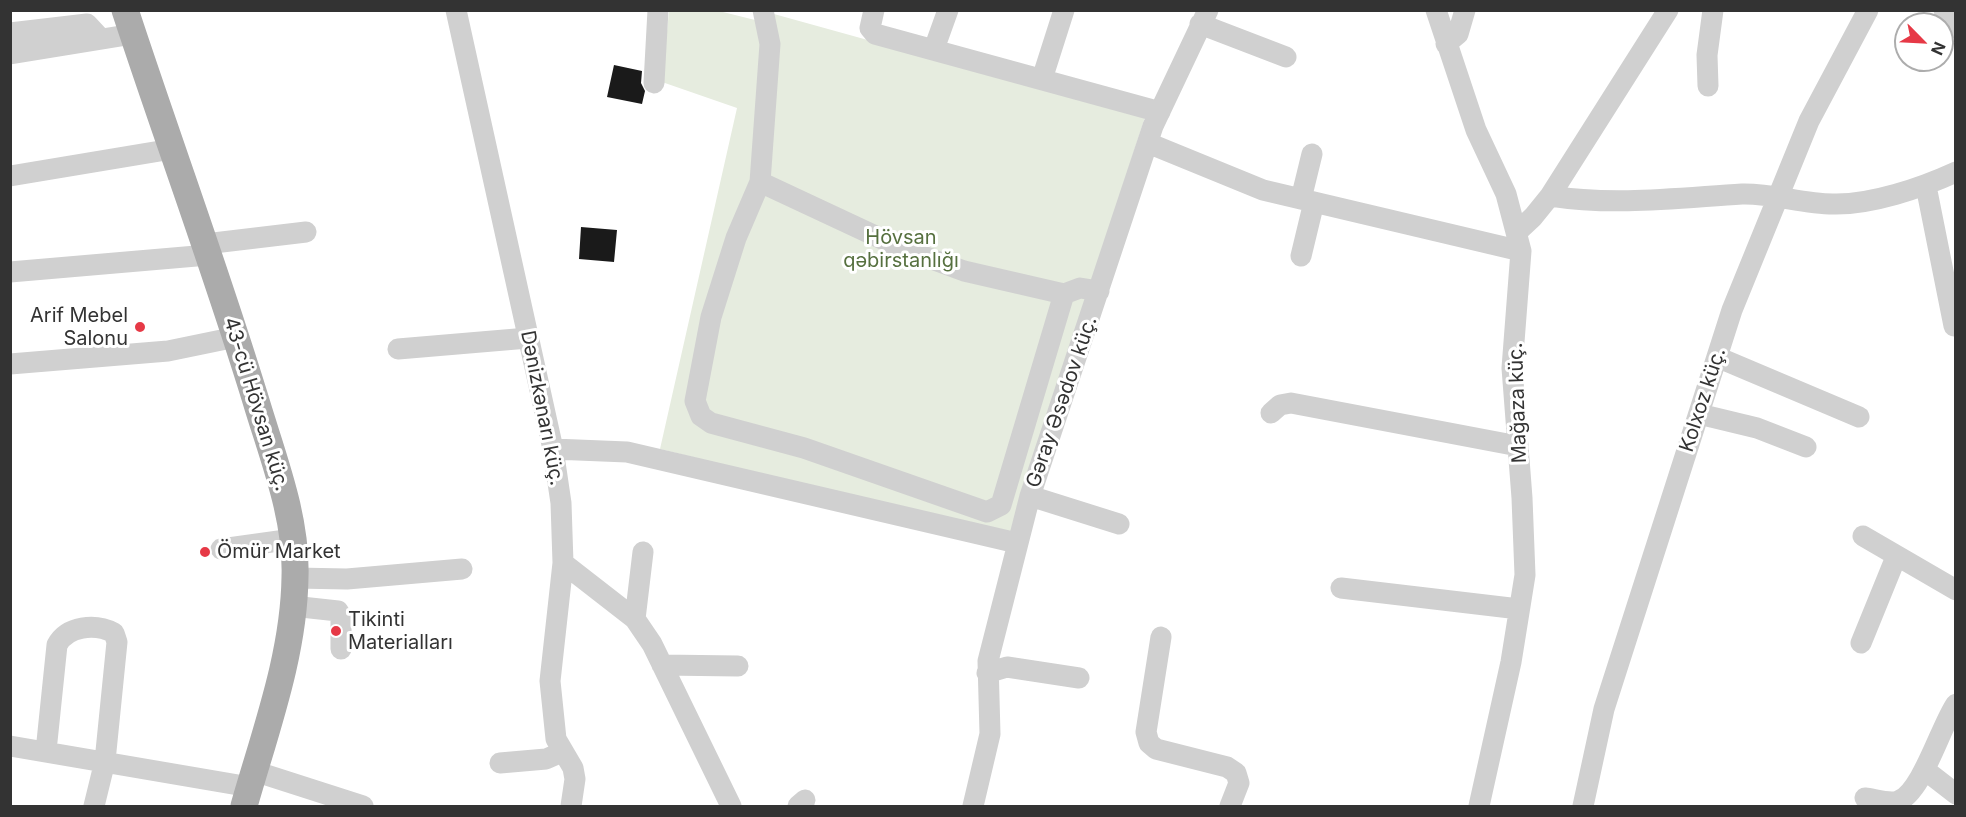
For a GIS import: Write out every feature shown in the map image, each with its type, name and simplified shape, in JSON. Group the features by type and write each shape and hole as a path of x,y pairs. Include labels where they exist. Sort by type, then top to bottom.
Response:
{"main road":[{"name":"43-cü Hövsan küç.","path":"129,22 237,338 288,508 293,539 296,578 282,670 249,788"}],"street":[{"name":"Dənizkənarı küç.","path":"456,10 552,449 561,503 563,563 550,681 555,731 562,752 573,768 575,779 571,807"},
{"path":"654,83 658,10"},
{"path":"763,10 770,44 760,182 736,238 711,317 695,401 701,416 711,423 804,448 987,512 995,510 1001,506 1064,294"},
{"path":"874,10 870,28 875,34 1160,112"},
{"path":"934,49 948,10"},
{"path":"1042,79 1064,10"},
{"name":"Mağaza küç.","path":"1436,10 1476,130 1506,194 1519,241 1512,369 1525,575 1511,662 1479,807"},
{"path":"1446,44 1458,34 1465,10"},
{"path":"1148,142 1263,190 1519,241 1668,10"},
{"path":"1708,86 1707,55 1713,10"},
{"name":"Kolxoz küç.","path":"1583,807 1604,709 1732,310 1809,121 1868,10"},
{"path":"1944,10 1956,28"},
{"path":"1204,17 1286,57"},
{"name":"Gəray Əsədov küç.","path":"973,807 990,734 992,713 987,673 993,639 1030,496 1148,142 1204,17"},
{"path":"10,54 101,39 129,22"},
{"path":"10,33 87,24 101,39"},
{"path":"10,176 172,148"},
{"path":"1301,256 1312,154"},
{"path":"1550,196 1587,201 1653,202 1744,194 1831,204 1855,203 1926,186 1956,172"},
{"path":"760,182 899,247 964,271 1064,294 1080,288 1099,291"},
{"path":"1926,186 1954,326"},
{"path":"10,272 207,250 306,232"},
{"path":"10,364 168,351 237,338"},
{"path":"398,349 528,338"},
{"path":"1717,357 1859,417"},
{"path":"1271,414 1280,405 1292,403 1518,446"},
{"path":"1699,414 1758,428 1806,447"},
{"path":"552,449 627,452 1017,543"},
{"path":"1030,496 1119,524"},
{"path":"1863,536 1956,590"},
{"path":"221,549 293,539"},
{"path":"634,619 643,552"},
{"path":"1861,643 1896,557"},
{"path":"563,563 634,619 662,664 731,807"},
{"path":"296,578 347,579 462,569"},
{"path":"1341,588 1519,609"},
{"path":"292,606 338,611 341,616 341,649"},
{"path":"46,752 57,645 63,635 72,629 107,629 114,633 117,642 105,761 94,807"},
{"path":"1161,637 1146,732 1149,743 1156,749 1227,767 1236,773 1239,783 1230,807"},
{"path":"662,664 738,666"},
{"path":"987,673 1007,667 1079,678"},
{"path":"1865,798 1897,802 1905,796 1924,770 1956,704"},
{"path":"10,746 363,807"},
{"path":"500,763 546,759 562,752"},
{"path":"1924,770 1956,794"}],"green space":[{"name":"Hövsan qəbirstanlığı","path":"669,11 719,11 759,21 774,14 1145,117 1010,535 660,449 737,108 662,82"}],"building":[{"path":"614,65 642,71 641,83 645,91 642,104 607,97"},
{"path":"581,227 617,230 614,262 579,259"}],"place":[{"name":"Arif Mebel Salonu","path":"140,327"},
{"name":"Ömür Market","path":"205,552"},
{"name":"Tikinti Materialları","path":"336,631"}]}
